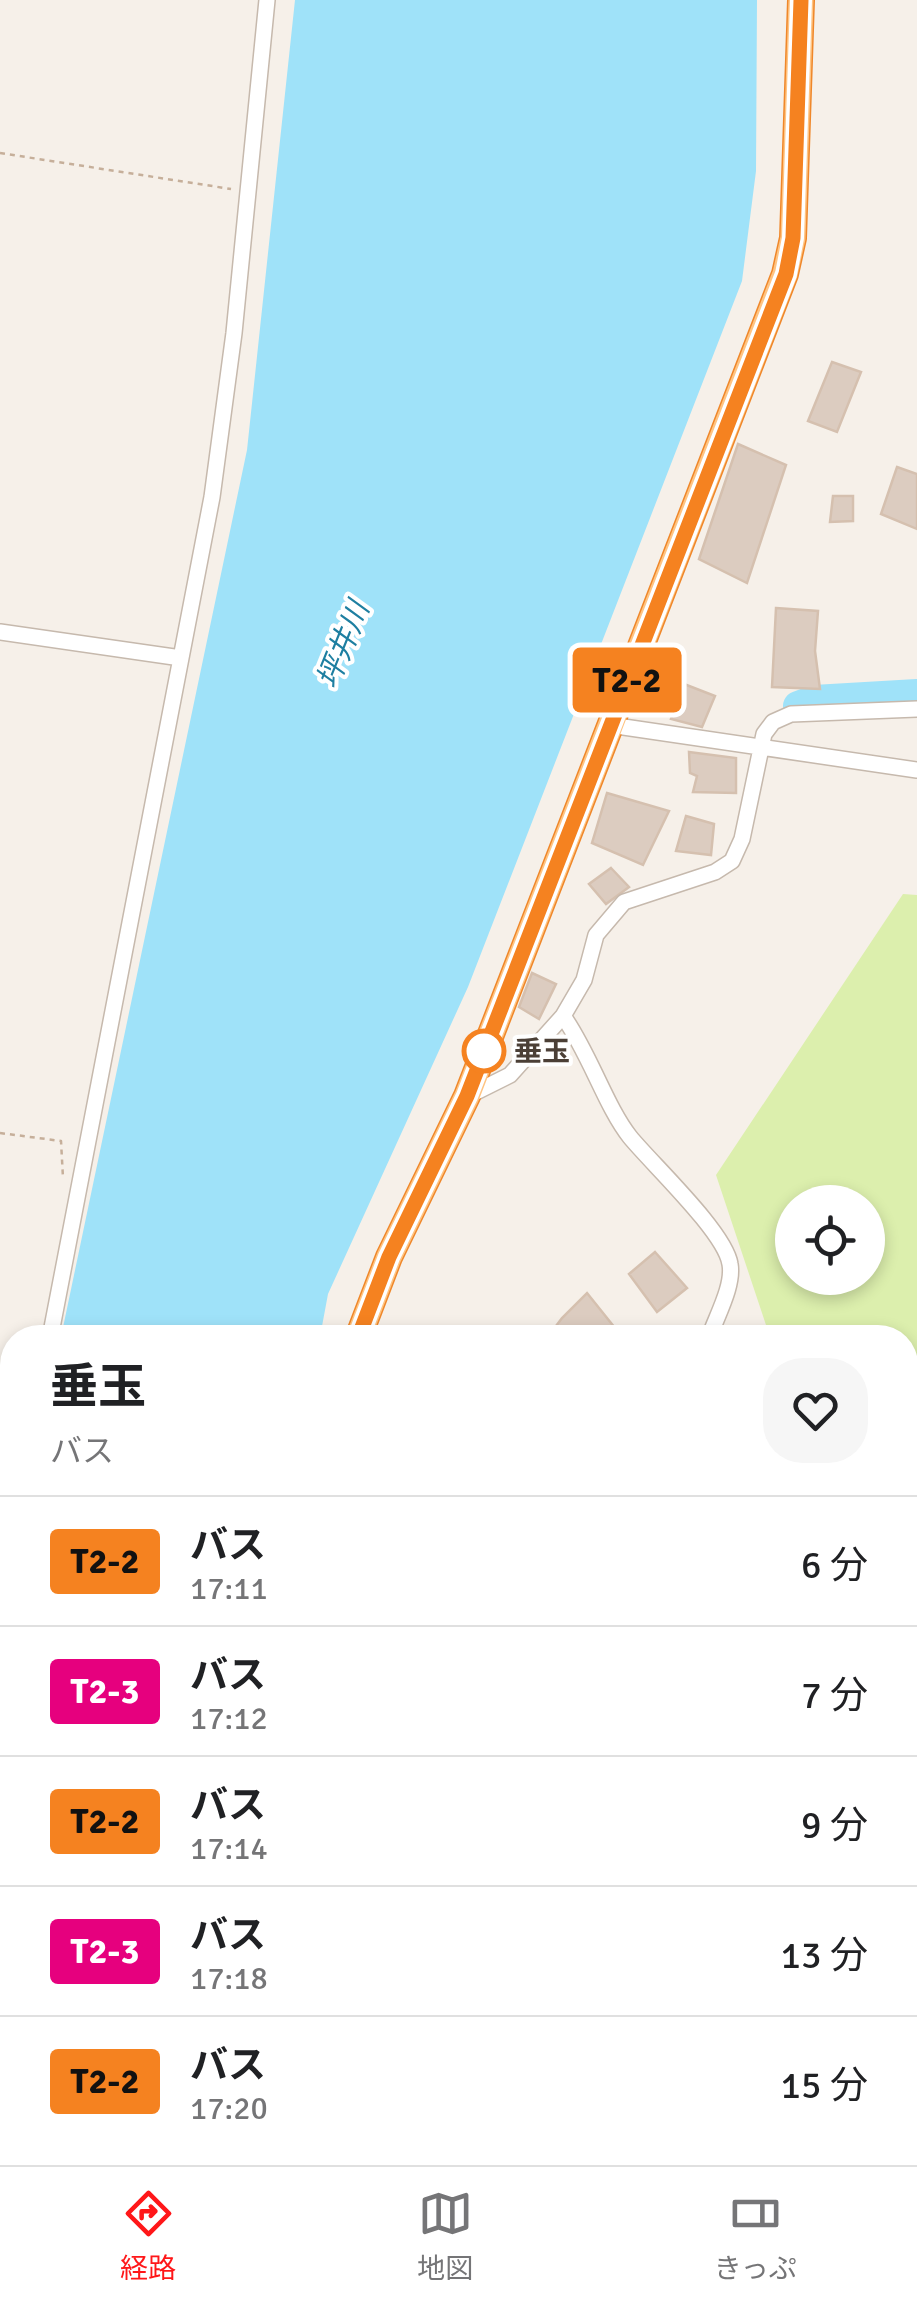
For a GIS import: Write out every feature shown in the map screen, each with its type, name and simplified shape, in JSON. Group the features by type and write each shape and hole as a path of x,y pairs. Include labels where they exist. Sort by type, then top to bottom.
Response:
{"highway":[{"path":"363,1325 389,1257 467,1096 786,274 793,238 801,0"}],"street":[{"path":"53,1325 212,497 266,0"},
{"path":"0,632 181,658"},
{"path":"467,1096 510,1075 562,1016 584,980 596,936 624,902 715,872 732,861 742,839 764,734 773,722 791,714 917,709"},
{"path":"610,725 917,770"},
{"path":"562,1016 586,1049 628,1134 678,1185 730,1260 730,1277 713,1325"}],"path":[{"path":"0,153 247,191"},
{"path":"0,1132 61,1141 64,1180"}],"green space":[{"path":"903,894 917,895 917,1325 766,1325 716,1175"}],"water":[{"name":"坪井川","path":"295,0 757,0 756,171 742,281 468,987 328,1294 322,1325 64,1325 247,450"}],"building":[{"path":"832,362 861,372 837,432 808,421"},
{"path":"738,444 786,465 747,583 699,559"},
{"path":"897,467 917,474 917,529 881,514"},
{"path":"833,496 853,496 853,521 830,522"},
{"path":"776,608 818,611 815,651 820,689 772,687"},
{"path":"684,684 715,696 702,727 671,719"},
{"path":"689,752 736,758 736,793 693,792 697,776 690,773"},
{"path":"607,793 669,811 643,865 592,843"},
{"path":"686,816 714,824 711,855 676,851"},
{"path":"611,868 629,887 606,904 589,884"},
{"path":"532,973 556,984 539,1019 519,1007"},
{"path":"655,1252 687,1288 657,1312 629,1274"},
{"path":"587,1293 613,1325 557,1325"}],"waterway":[{"path":"798,706 814,700 917,694"}],"bus line":[{"name":"T2-2","path":"363,1325 389,1257 467,1096 550,873 786,274 793,238 801,0"}],"place":[{"name":"垂玉","path":"484,1051"}]}
